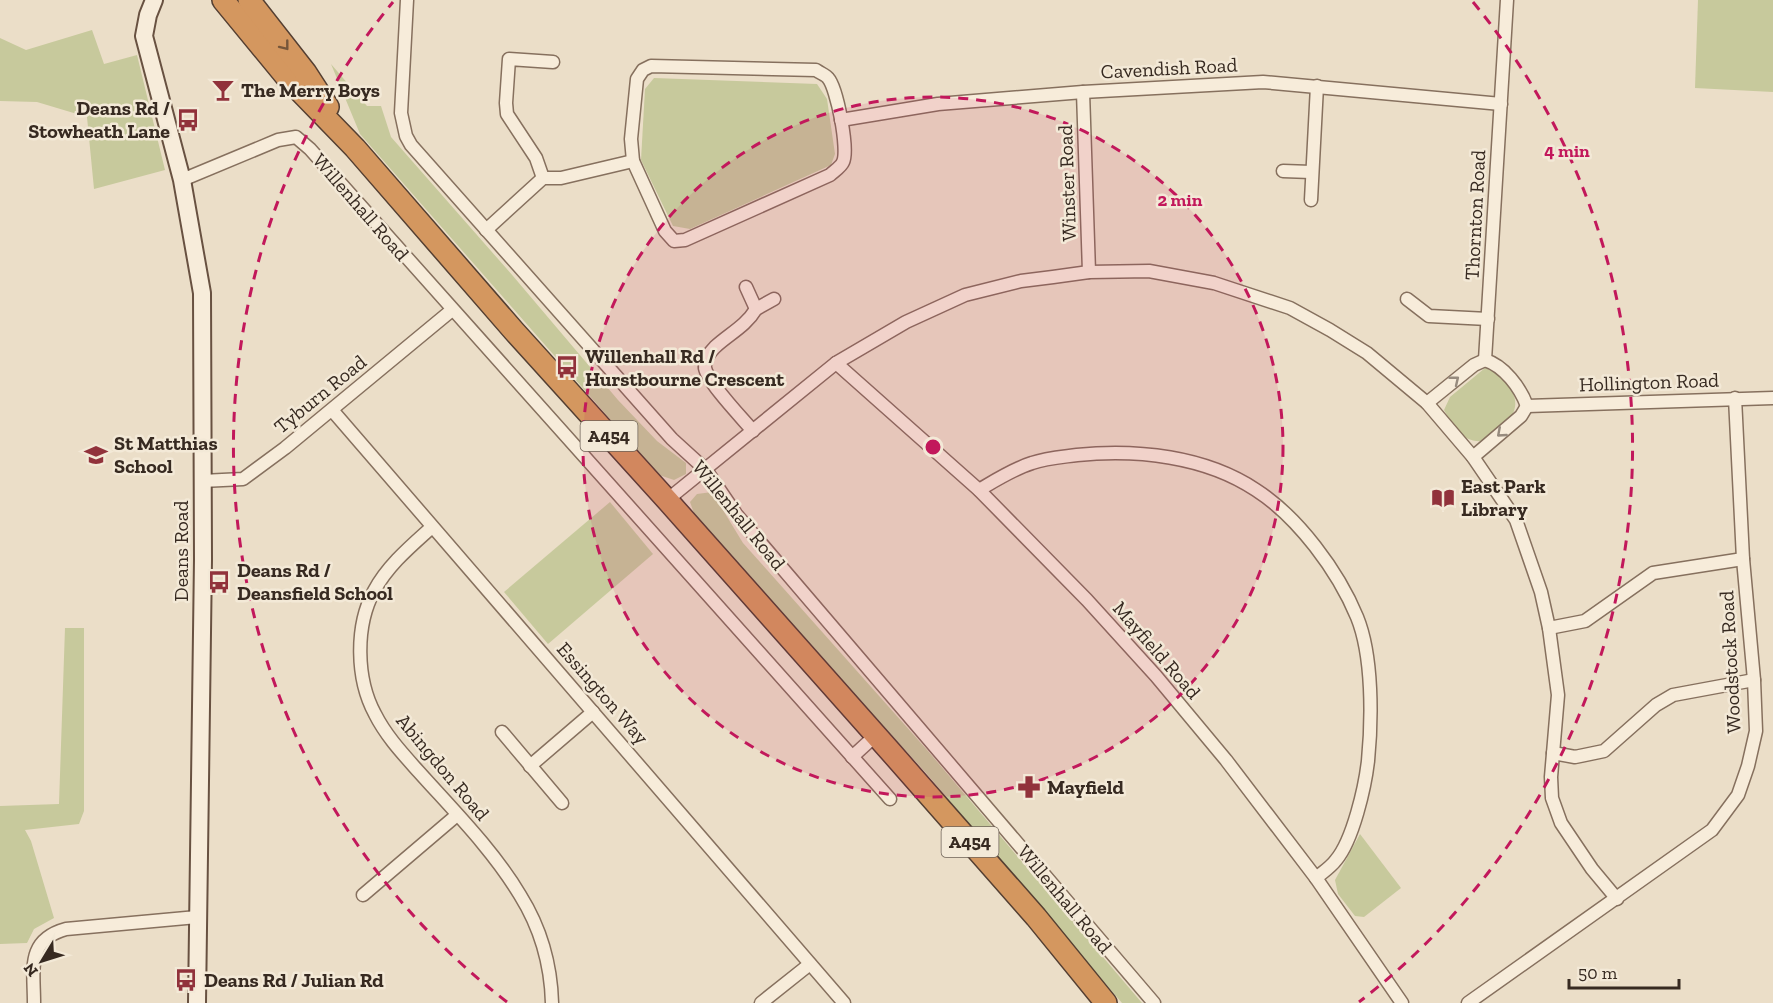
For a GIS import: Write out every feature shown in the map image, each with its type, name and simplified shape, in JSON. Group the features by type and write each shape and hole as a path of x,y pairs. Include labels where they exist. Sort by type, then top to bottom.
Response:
{"highway":[{"name":"Willenhall Road","path":"249,0 306,73 355,148"},
{"name":"Willenhall Road","path":"222,1 288,79 355,148 514,331 876,735 1036,917 1106,1003"}],"street":[{"path":"150,5 166,0"},
{"name":"Willenhall Road","path":"407,0 401,113 406,136 411,144 672,440 706,470 736,514 1154,1003"},
{"name":"Thornton Road","path":"1485,360 1508,0"},
{"name":"Deans Road","path":"150,5 144,36 182,180 202,292 203,559 197,1003"},
{"path":"543,178 536,158 507,114 509,59 553,62"},
{"path":"651,66 816,70 829,79 841,120 846,152 843,164 830,175 685,240 674,241 665,231 633,161 631,139 637,79 643,70 651,66"},
{"name":"Cavendish Road","path":"841,120 938,104 1083,92 1263,82 1501,104"},
{"path":"1311,200 1317,86"},
{"name":"Winster Road","path":"1083,92 1089,272"},
{"name":"Willenhall Road","path":"182,180 278,140 296,137 310,149 890,799"},
{"path":"486,230 543,178 561,178 633,161"},
{"path":"1282,171 1311,172"},
{"path":"667,500 836,363 906,322 965,295 1021,281 1089,272 1149,271 1214,284 1290,308 1367,353 1427,403 1473,457 1516,520 1541,592 1549,628 1558,695 1552,798 1561,823 1592,869 1617,899"},
{"path":"746,287 756,309"},
{"path":"1407,299 1429,316 1488,319"},
{"path":"753,431 710,378 705,366 707,357 715,347 743,325 756,309 774,300"},
{"name":"Tyburn Road","path":"202,481 243,479 332,410 452,310"},
{"path":"1427,403 1474,365 1485,360 1496,363 1522,393 1527,405 1521,416 1473,457"},
{"name":"Mayfield Road","path":"836,363 979,490 1087,600 1156,676 1226,760 1316,878 1402,1003"},
{"name":"Woodstock Road","path":"1468,1003 1712,830 1738,795 1756,731 1754,680 1743,559 1735,398"},
{"name":"Hollington Road","path":"1527,405 1773,398"},
{"name":"Essington Way","path":"332,410 844,1003"},
{"path":"979,490 1033,462 1060,457 1127,453 1158,456 1186,461 1231,476 1284,512 1308,539 1338,582 1357,617 1369,669 1369,747 1365,786 1353,824 1338,858 1316,878"},
{"name":"Abingdon Road","path":"432,527 394,563 374,590 368,604 364,621 361,661 367,696 394,744 508,876 530,912 547,962 552,1003"},
{"path":"1549,628 1585,621 1653,573 1743,559"},
{"path":"1553,753 1575,757 1604,751 1656,705 1672,696 1754,680"},
{"path":"530,766 594,712"},
{"path":"502,732 562,803"},
{"path":"852,757 876,735"},
{"path":"363,895 457,815"},
{"path":"34,1003 34,957 38,947 55,932 66,929 197,917"},
{"path":"762,1003 810,964"}],"green space":[{"path":"1698,0 1773,0 1773,92 1695,88"},
{"path":"92,30 104,64 137,55 165,170 94,189 87,117 37,102 0,101 0,38 26,50"},
{"path":"331,64 367,106 381,106 391,137 618,400 657,441 686,463 686,474 674,480 659,475 360,134"},
{"path":"654,78 817,84 827,99 835,154 831,165 690,229 673,226 641,160 645,89"},
{"path":"1485,368 1497,374 1508,384 1515,397 1515,404 1512,416 1505,424 1483,441 1476,441 1459,432 1444,410 1450,397"},
{"path":"712,492 743,543 928,751 1142,1003 1122,1003 926,773 757,588 695,516 690,502 697,494"},
{"path":"610,502 653,554 548,644 504,592"},
{"path":"65,628 84,628 84,811 79,824 25,830 31,841 54,918 34,929 27,943 0,944 0,806 59,804"},
{"path":"1360,834 1401,888 1364,917 1355,916 1338,894 1335,880"}],"place":[{"name":"The Merry Boys","path":"223,90"},
{"name":"Deans Rd / Stowheath Lane","path":"188,120"},
{"name":"Willenhall Rd / Hurstbourne Crescent","path":"567,367"},
{"name":"St Matthias School","path":"96,455"},
{"name":"East Park Library","path":"1443,498"},
{"name":"Deans Rd / Deansfield School","path":"219,582"},
{"name":"Mayfield","path":"1029,787"},
{"name":"Deans Rd / Julian Rd","path":"186,980"}]}
